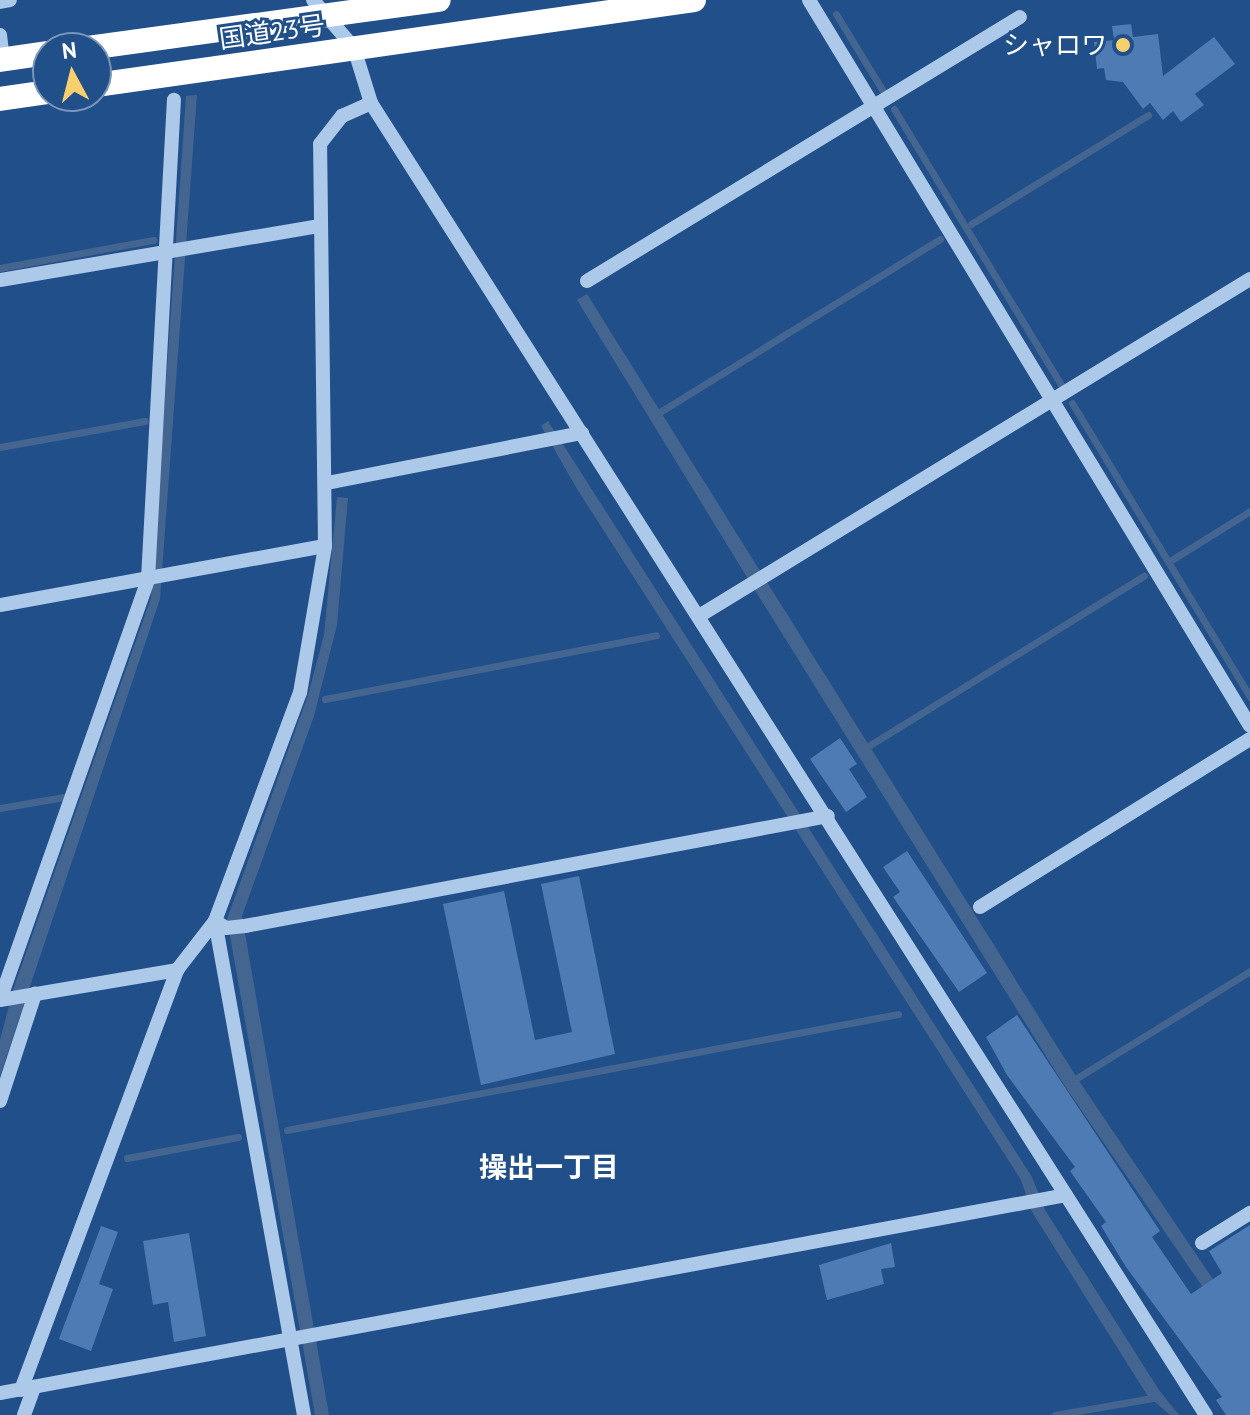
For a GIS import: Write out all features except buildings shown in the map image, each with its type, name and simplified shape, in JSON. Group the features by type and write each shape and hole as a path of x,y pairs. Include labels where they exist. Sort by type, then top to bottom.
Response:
{"highway":[{"name":"国道23号","path":"112,44 319,8 439,0"},
{"name":"国道23号","path":"112,83 694,0"},
{"path":"2,60 32,55"},
{"path":"0,99 32,94"}],"street":[{"path":"0,2 10,0"},
{"path":"809,0 1250,726"},
{"path":"319,8 354,48 371,103 828,816 1206,1415"},
{"path":"587,281 1020,17"},
{"path":"0,35 2,60"},
{"path":"174,100 169,250 149,578 2,1000 177,970"},
{"path":"24,1415 27,1388 177,970 220,924 300,693 325,546 327,483 318,226 320,144 342,116 371,103"},
{"path":"0,280 318,226"},
{"path":"699,616 1250,279"},
{"path":"327,483 582,433"},
{"path":"0,605 325,546"},
{"path":"980,907 1250,739"},
{"path":"220,924 245,926 828,816"},
{"path":"220,924 294,1339 304,1415"},
{"path":"0,1101 32,995"},
{"path":"0,1393 1066,1195"},
{"path":"1202,1243 1250,1213"}],"water":[{"path":"197,95 160,599 0,1076 0,1040 14,987 151,598 186,96"},
{"path":"587,294 1077,1078 1250,1334 1250,1356 1064,1085 756,592 577,300"},
{"path":"548,421 1032,1177 1045,1210 1159,1390 1179,1415 1170,1415 1147,1395 1032,1212 1021,1180 577,489 541,426"},
{"path":"337,497 348,498 337,625 314,716 242,916 329,1415 315,1415 227,919 308,695 324,635"}],"waterway":[{"path":"836,14 883,91"},
{"path":"894,109 1061,385"},
{"path":"971,224 1148,115"},
{"path":"655,415 940,239"},
{"path":"0,268 153,240"},
{"path":"1072,403 1250,697"},
{"path":"0,447 145,421"},
{"path":"1173,559 1250,511"},
{"path":"870,745 1144,576"},
{"path":"325,699 656,635"},
{"path":"0,808 64,797"},
{"path":"1072,1081 1250,971"},
{"path":"287,1130 898,1014"},
{"path":"127,1158 238,1137"},
{"path":"1055,1415 1158,1397"}],"place":[{"name":"シャロワ","path":"1123,45"}],"district":[{"name":"操出一丁目","path":"549,1167"}]}
